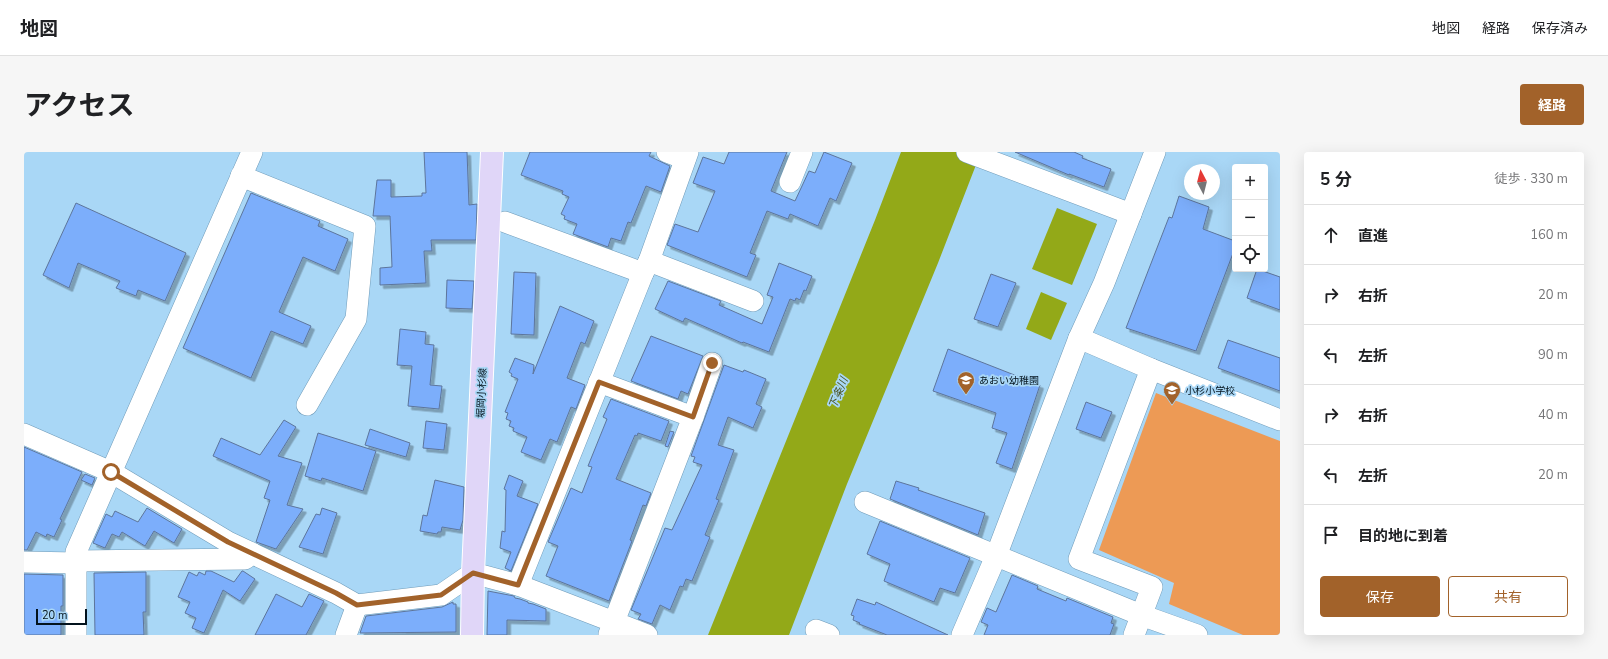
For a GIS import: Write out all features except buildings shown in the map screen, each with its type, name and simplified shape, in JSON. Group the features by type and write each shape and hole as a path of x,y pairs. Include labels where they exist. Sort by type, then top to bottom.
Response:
{"main road":[{"name":"堀岡小杉線","path":"472,635 473,573 492,152"}],"street":[{"path":"76,635 76,552 252,152"},
{"path":"790,182 802,152"},
{"path":"967,152 1131,214"},
{"path":"962,635 996,556 1079,338 1104,283 1155,152"},
{"path":"518,585 646,267 680,154"},
{"path":"241,176 365,226 356,319 306,405"},
{"path":"505,222 753,301"},
{"path":"1079,338 1151,369 1280,420"},
{"path":"611,629 693,417 712,363"},
{"path":"1134,635 1152,587 1079,559 1151,369"},
{"path":"599,382 693,417"},
{"path":"24,434 111,472 228,542 336,593 357,605 441,595 473,573 518,585 611,629 646,635"},
{"path":"865,502 1141,615 1197,635"},
{"path":"24,562 245,559 252,553"},
{"path":"346,635 357,605"}],"shaded area":[{"path":"1156,393 1280,441 1280,635 1243,635 1169,604 1174,583 1099,550"}],"water":[{"name":"下条川","path":"901,152 981,152 938,263 847,484 789,635 708,635 875,220"},
{"path":"1057,208 1097,224 1072,285 1032,269"},
{"path":"1041,292 1067,303 1051,340 1026,329"}],"place":[{"name":"あおい幼稚園","path":"966,395"},
{"name":"小杉小学校","path":"1172,405"}],"route":[{"path":"111,472 228,542 336,593 357,605 441,595 473,573 518,585 599,382 693,417 712,363"}]}
